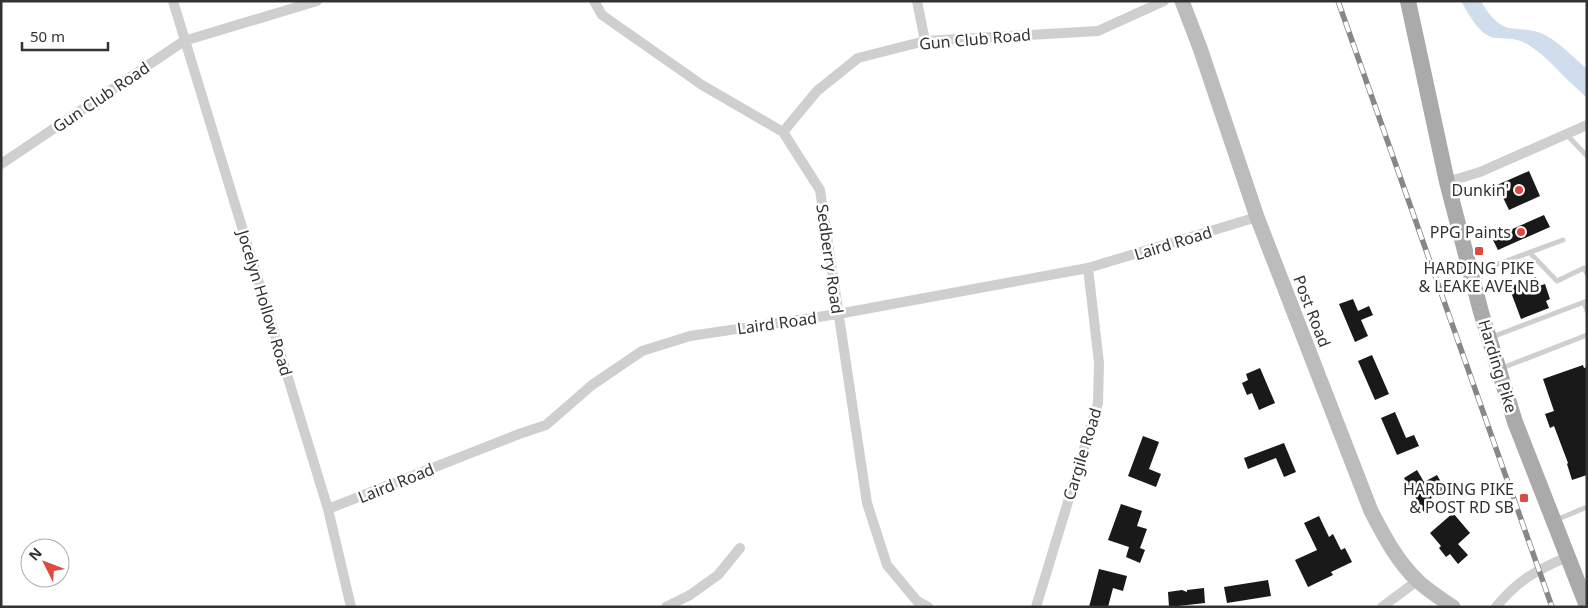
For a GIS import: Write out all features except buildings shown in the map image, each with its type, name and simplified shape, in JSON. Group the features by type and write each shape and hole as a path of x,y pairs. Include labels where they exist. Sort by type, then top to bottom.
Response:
{"main road":[{"name":"Harding Pike","path":"1408,1 1447,182 1489,338 1515,422 1567,557 1582,583 1587,606"}],"street":[{"name":"Jocelyn Hollow Road","path":"173,1 328,509 351,607"},
{"name":"Gun Club Road","path":"1,164 184,41 317,1"},
{"name":"Sedberry Road","path":"594,1 602,15 695,80 783,132 820,190 867,503 887,564 917,601 928,607"},
{"path":"917,1 925,41"},
{"name":"Gun Club Road","path":"783,132 817,92 858,58 925,41 1098,31 1164,1"},
{"name":"Post Road","path":"1182,1 1200,48 1257,217 1371,512 1390,546 1417,581 1453,607"},
{"path":"1447,182 1480,172 1587,125"},
{"name":"Laird Road","path":"328,509 546,425 592,385 642,351 690,336 838,314 1088,268 1257,217"},
{"name":"Cargile Road","path":"1036,607 1098,402 1099,363 1088,268"},
{"path":"666,607 690,595 718,575 740,548"},
{"path":"1496,607 1507,593 1523,579 1567,557"},
{"path":"1382,607 1417,581"}],"lane":[{"path":"1566,134 1587,156"},
{"path":"1472,274 1563,240"},
{"path":"1530,253 1557,281 1584,268 1587,274"},
{"path":"1489,338 1585,301 1587,311"},
{"path":"1499,369 1587,335"},
{"path":"1553,521 1587,507"}],"water":[{"path":"1461,1 1481,1 1489,14 1500,24 1509,28 1538,32 1558,43 1587,69 1587,98 1546,58 1526,43 1518,40 1491,37 1485,34 1471,18"}],"railway":[{"path":"1338,1 1552,607"}],"place":[{"name":"Dunkin'","path":"1519,190"},
{"name":"PPG Paints","path":"1521,232"},
{"name":"HARDING PIKE & LEAKE AVE NB","path":"1479,251"},
{"name":"HARDING PIKE & POST RD SB","path":"1524,498"}]}
